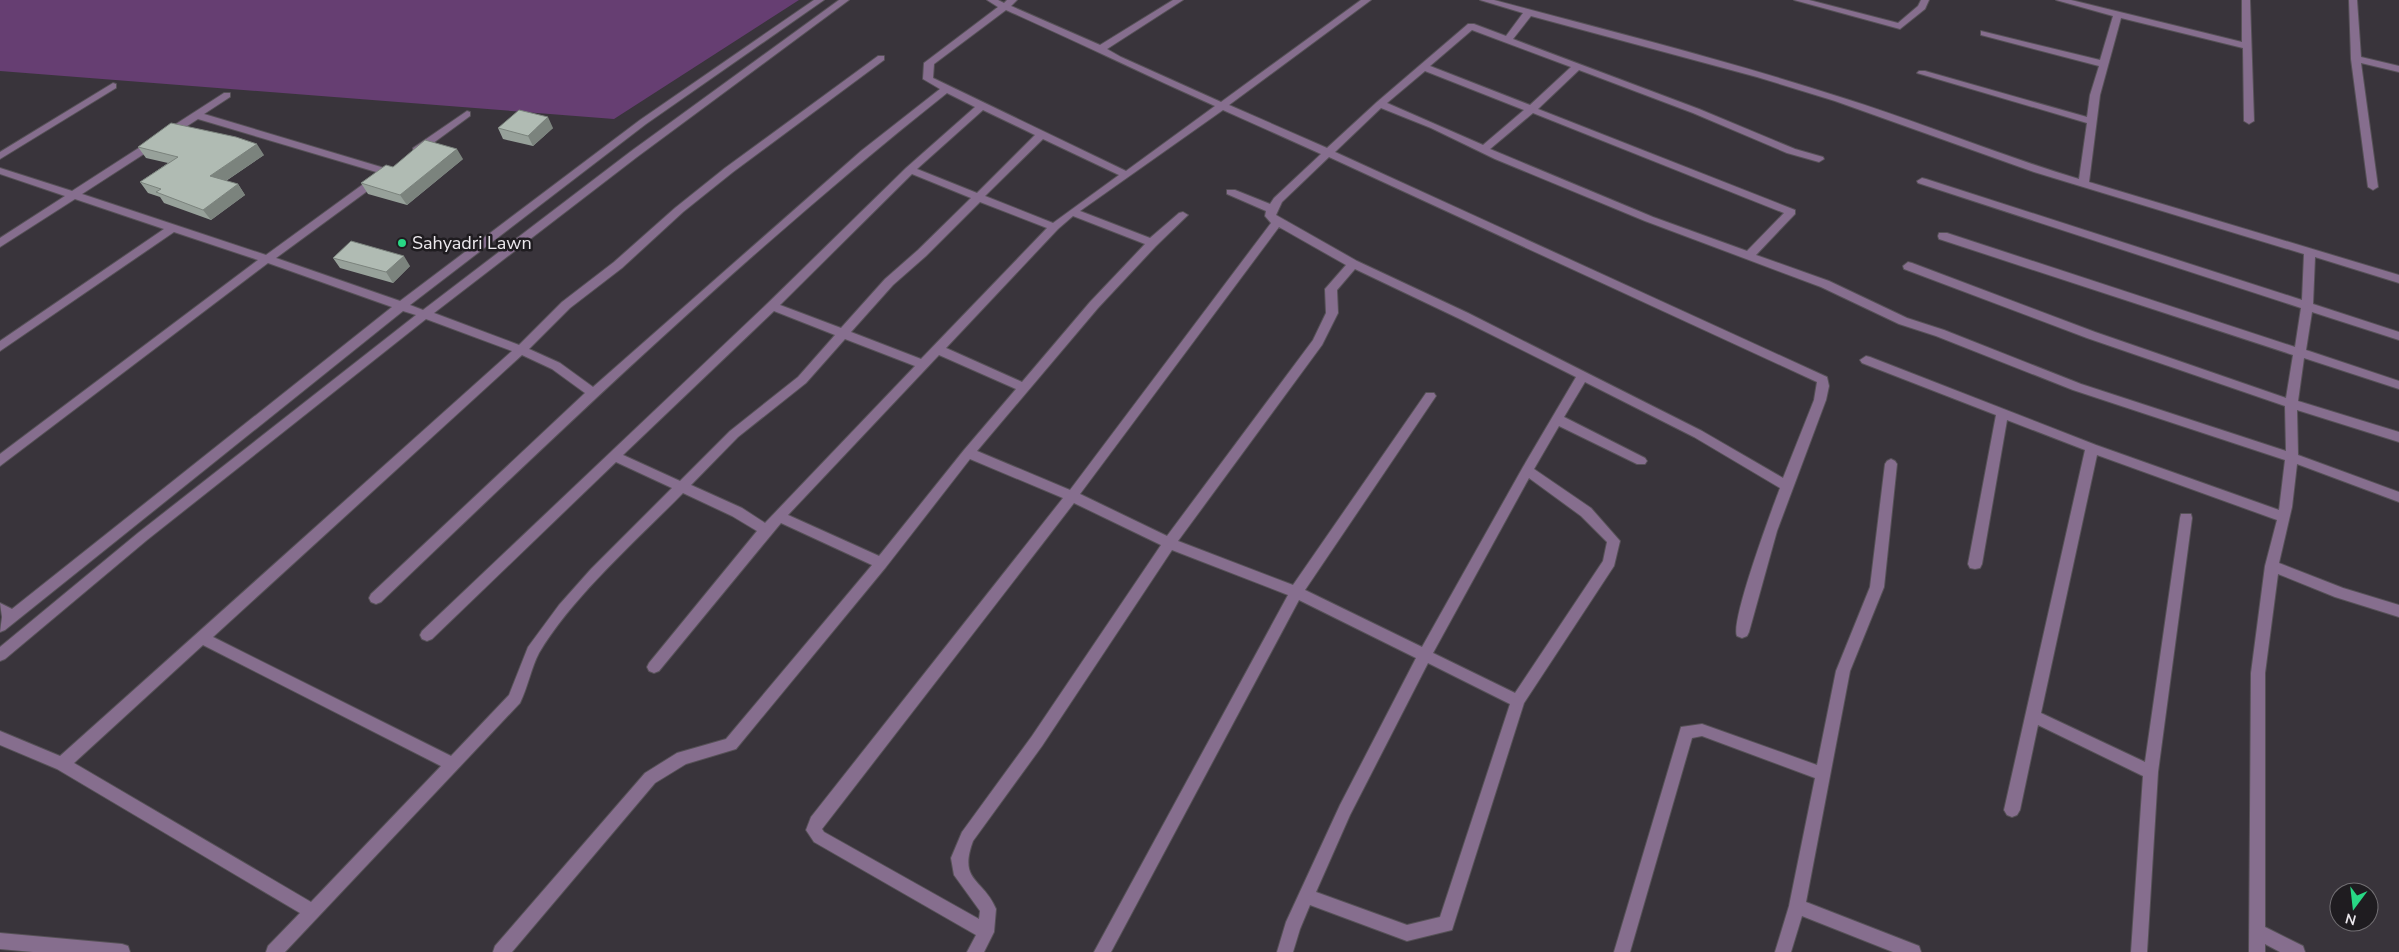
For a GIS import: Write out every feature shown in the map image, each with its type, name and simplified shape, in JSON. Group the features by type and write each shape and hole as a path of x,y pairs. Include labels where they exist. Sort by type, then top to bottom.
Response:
{"street":[{"path":"0,626 6,612 400,307 643,122 820,0"},
{"path":"0,654 132,545 423,314 730,82 844,0"},
{"path":"991,0 1009,3 1118,59 1224,105 1326,154 1443,204 1659,306 1823,380 1824,388 1751,593 1742,632"},
{"path":"1101,49 1179,0"},
{"path":"654,667 766,530 1054,227 1072,212 1127,175 1366,0"},
{"path":"1484,0 1768,78 2084,184 2399,279"},
{"path":"1798,0 1900,26 1922,7 1925,0"},
{"path":"2060,0 2247,46"},
{"path":"2246,0 2249,121"},
{"path":"2353,0 2356,59 2372,187"},
{"path":"1009,3 929,63 928,79 946,90 1127,175"},
{"path":"1508,39 1529,12"},
{"path":"2084,184 2091,121 2103,64 2118,14"},
{"path":"1788,487 1698,434 1464,316 1353,264 1277,222 1270,216 1278,200 1326,154 1380,104 1471,26 1696,111 1745,133 1819,159"},
{"path":"1984,33 2103,64"},
{"path":"62,764 522,349 566,305 618,265 679,210 730,170 882,58"},
{"path":"2356,59 2399,69"},
{"path":"1483,150 1532,110 1578,66"},
{"path":"1424,67 1790,212 1749,256"},
{"path":"1922,73 2091,121"},
{"path":"0,156 113,86"},
{"path":"376,598 593,393 865,153 946,90"},
{"path":"0,243 227,94"},
{"path":"1380,104 1434,126 1483,150 1649,219 1836,289 1903,321 1940,333 2077,386 2291,457 2399,497"},
{"path":"427,636 772,306 910,170 982,106"},
{"path":"411,155 467,114"},
{"path":"0,460 267,259 391,169 196,115"},
{"path":"274,952 516,699 533,651 564,609 734,434 802,380 889,282 922,253 1041,135"},
{"path":"910,170 1054,227"},
{"path":"0,171 267,259 522,349 556,366 593,393"},
{"path":"1922,181 2399,336"},
{"path":"1231,192 1272,209"},
{"path":"1072,212 1152,243"},
{"path":"501,952 650,778 682,758 731,744 882,563 968,454 1094,305 1152,243 1183,215"},
{"path":"986,932 820,837 814,830 816,822 1072,496 1277,222"},
{"path":"0,347 172,228"},
{"path":"1943,236 2399,386"},
{"path":"2257,952 2258,673 2272,566 2284,516 2291,457 2291,405 2307,306 2310,252"},
{"path":"975,952 986,932 988,909 962,875 959,858 967,837 1042,732 1169,543 1318,342 1332,313 1331,289 1353,264"},
{"path":"1908,266 2022,311 2291,405 2399,437"},
{"path":"772,306 922,364"},
{"path":"936,349 1024,388"},
{"path":"1866,360 2092,448 2284,516"},
{"path":"1285,952 1292,928 1345,810 1425,656 1527,470 1583,375"},
{"path":"1102,952 1296,592 1430,396"},
{"path":"1975,564 2002,414"},
{"path":"1557,419 1641,461"},
{"path":"2012,810 2092,448"},
{"path":"968,454 1072,496 1169,543 1296,592 1518,701"},
{"path":"614,456 737,512 766,530"},
{"path":"1783,952 1797,906 1843,671 1877,587 1891,464"},
{"path":"1306,896 1407,933 1446,924 1518,701 1610,562 1614,541 1586,512 1527,470"},
{"path":"780,516 882,563"},
{"path":"2139,952 2151,772 2186,518"},
{"path":"2272,566 2340,593 2399,611"},
{"path":"202,638 452,764"},
{"path":"2033,716 2151,772"},
{"path":"1622,952 1686,732 1702,730 1823,774"},
{"path":"0,738 62,764 313,912"},
{"path":"1797,906 1913,952"},
{"path":"2256,931 2298,952"},
{"path":"0,941 82,950 122,952"}],"shaded area":[{"path":"0,0 799,0 614,119 0,71"}],"building":[{"path":"519,110 548,117 528,136 498,128"},
{"path":"171,123 236,137 257,144 210,176 238,184 203,210 156,192 161,189 140,182 178,157 138,147"},
{"path":"425,140 457,149 400,195 361,183 386,165 393,167"},
{"path":"351,241 404,256 386,272 333,258"}],"place":[{"name":"Sahyadri Lawn","path":"402,243"}]}
